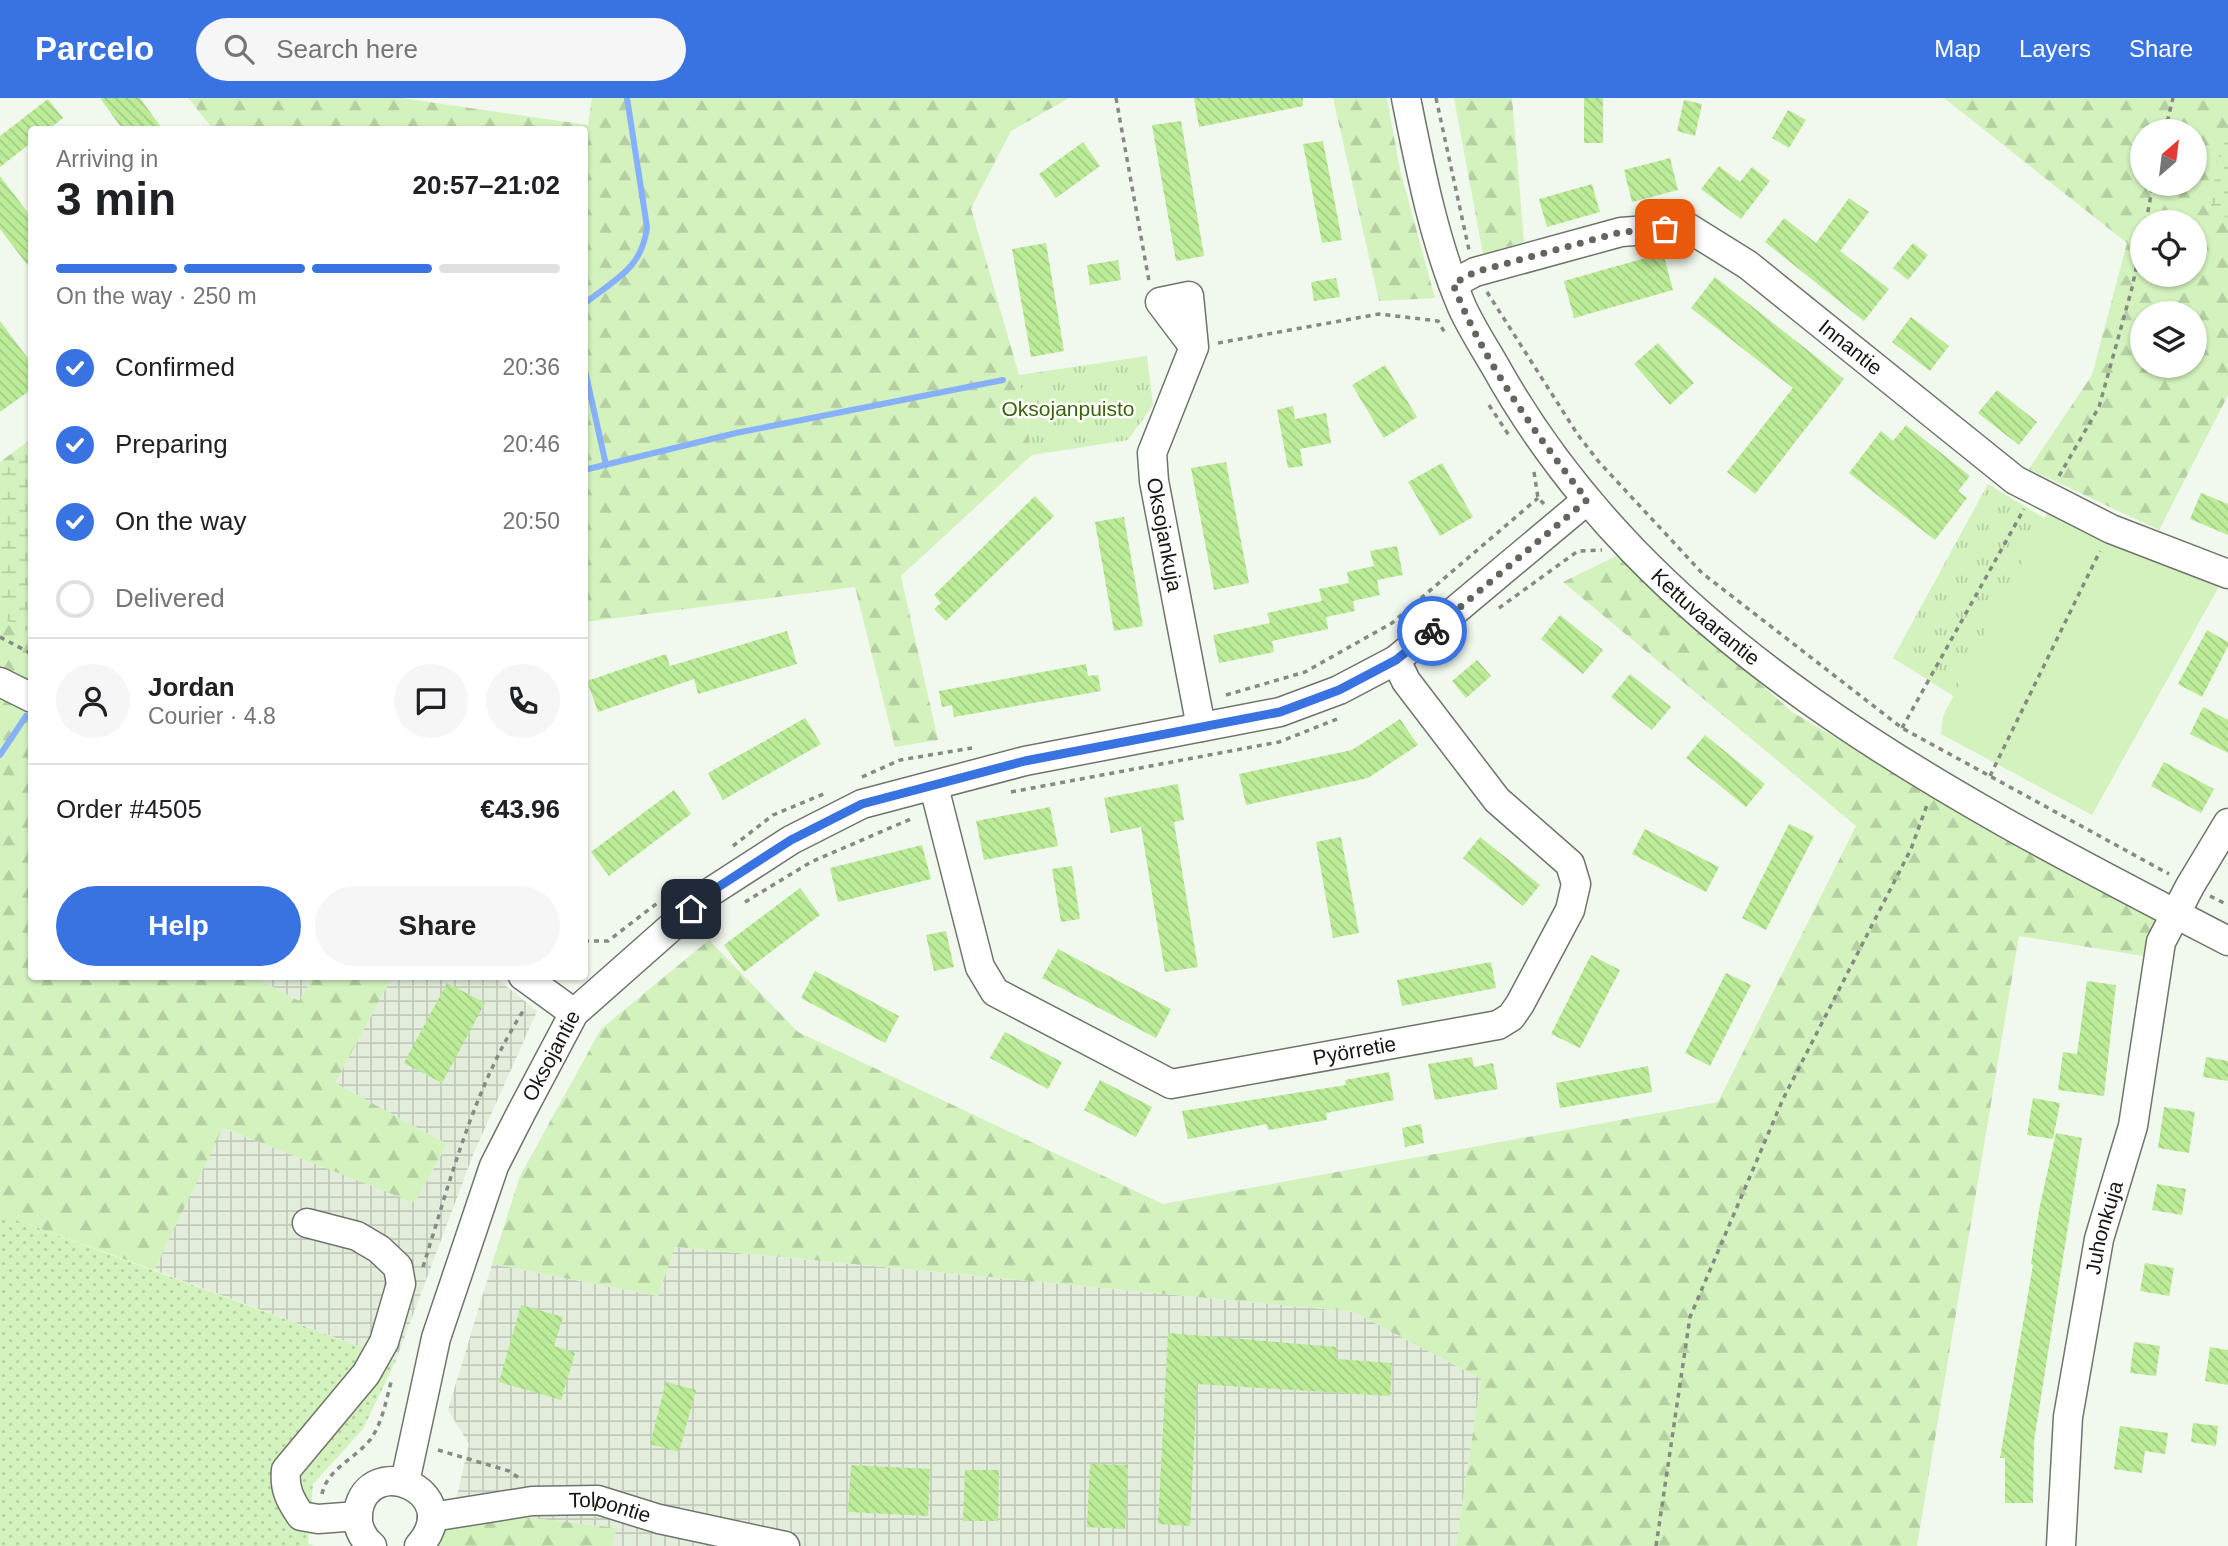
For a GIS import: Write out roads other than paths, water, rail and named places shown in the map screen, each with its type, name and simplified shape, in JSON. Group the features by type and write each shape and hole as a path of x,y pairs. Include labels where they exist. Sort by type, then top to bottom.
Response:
{"street":[{"name":"Kettuvaarantie","path":"1406,98 1420,171 1464,278 1463,309 1517,406 1587,500 1682,598 1804,698 1933,781 2228,941"},
{"name":"Innantie","path":"1464,278 1621,232 1686,227 1748,265 2015,480 2111,529 2228,574"},
{"name":"Oksojankuja","path":"1160,302 1189,296 1194,347 1152,453 1154,481 1201,727"},
{"name":"Oksojantie","path":"404,1482 436,1338 494,1166 574,1013 712,891 791,840 862,804 1025,761 1280,712 1339,690 1396,660 1587,500"},
{"name":"Pyörretie","path":"934,787 981,967 995,992 1171,1084 1498,1025 1511,1017 1520,1004 1570,910 1576,884 1570,864 1497,800 1406,681 1396,660"},
{"path":"0,681 28,696"},
{"name":"Juhonkuja","path":"2061,1546 2068,1416 2099,1240 2133,1126 2161,942 2190,886 2228,823"},
{"path":"531,982 574,1013"},
{"path":"307,1223 357,1236 379,1249 398,1267 401,1284 384,1342 366,1374 286,1469 284,1484 290,1501 301,1516 318,1519 358,1516"},
{"path":"372,1546 361,1532 358,1516 363,1498 381,1483 404,1482 424,1495 432,1517 426,1538 419,1546"},
{"name":"Tolpontie","path":"432,1517 531,1501 598,1500 659,1519 785,1546"}],"waterway":[{"path":"588,301 633,263 644,241 647,227 627,98"},
{"path":"588,469 736,433 1003,380"},
{"path":"588,384 606,465"},
{"path":"0,755 26,716"}],"park label":[{"name":"Oksojanpuisto","path":"1068,409"}]}
